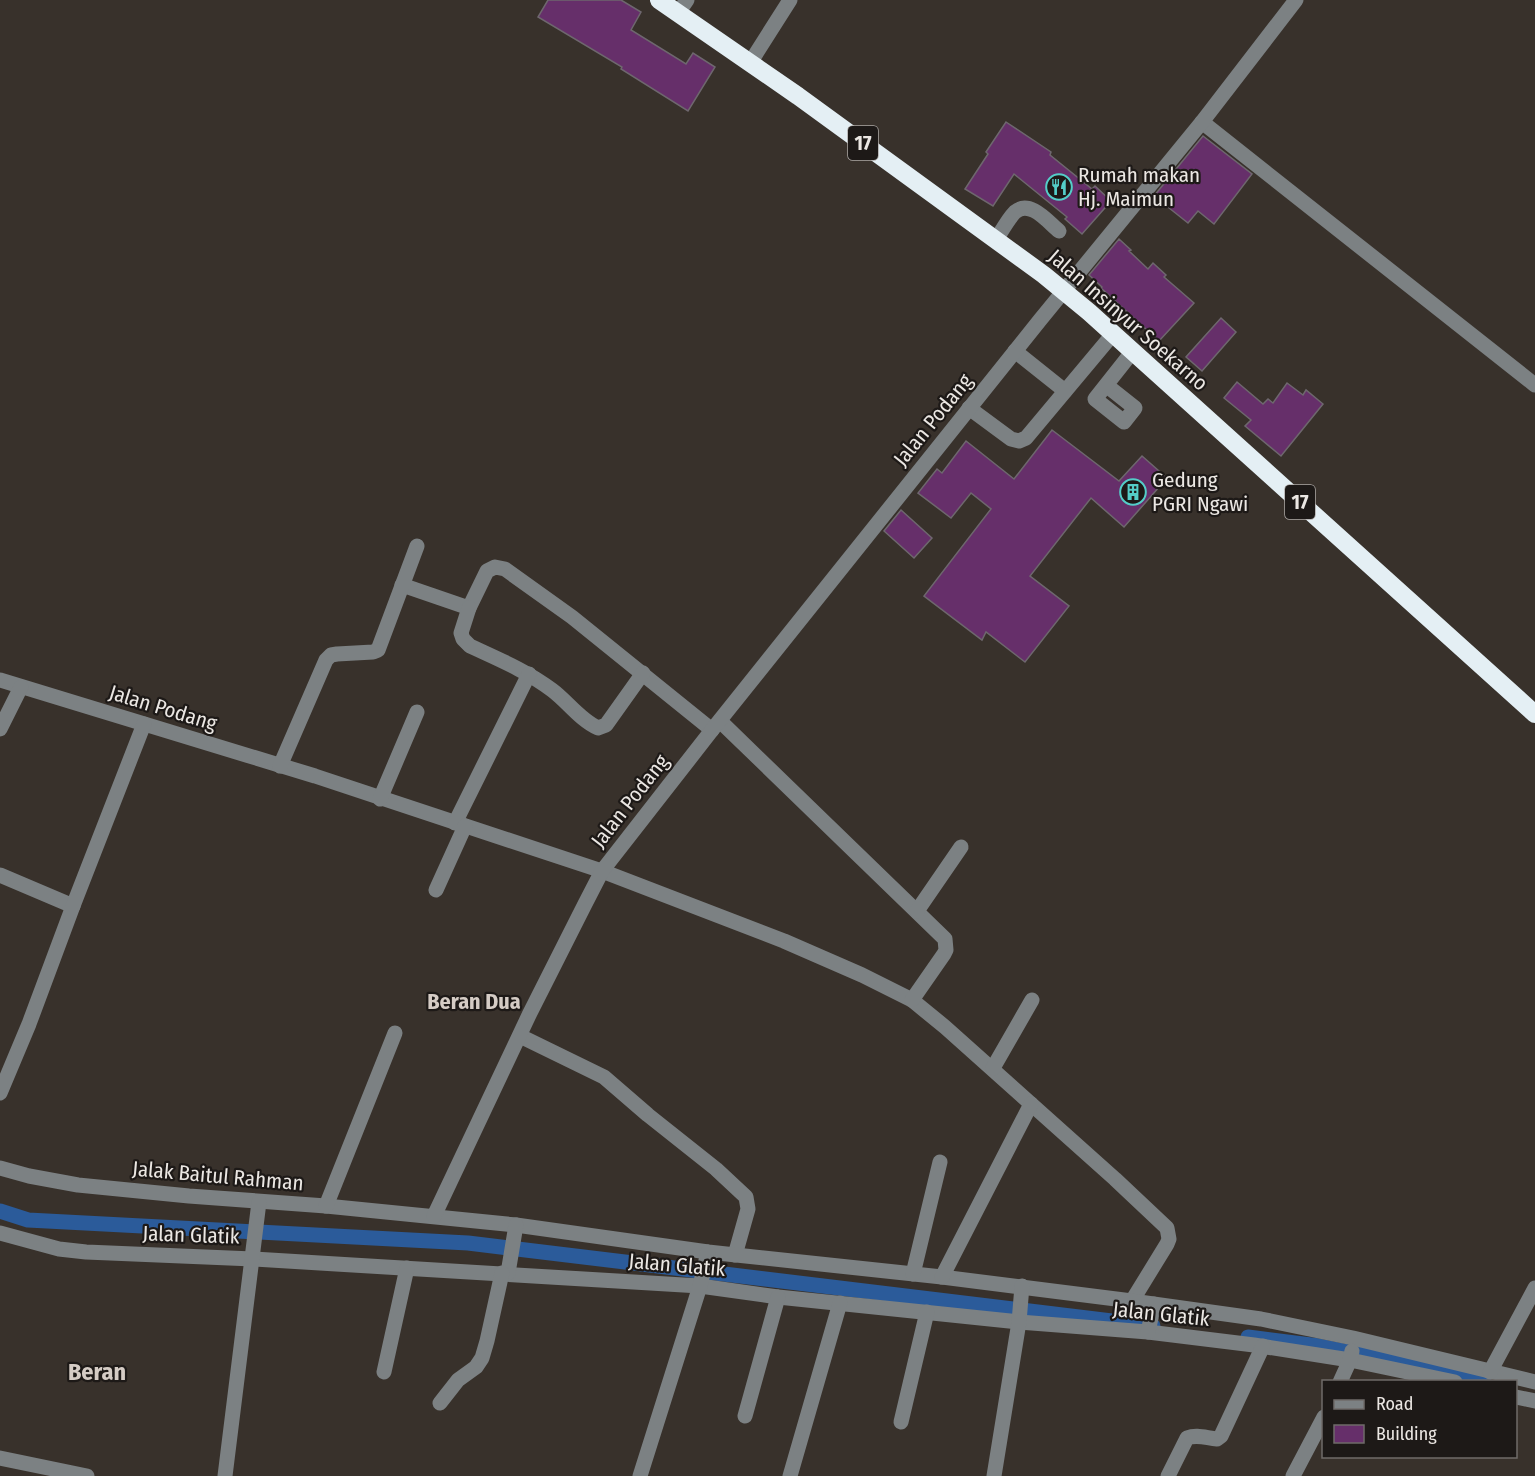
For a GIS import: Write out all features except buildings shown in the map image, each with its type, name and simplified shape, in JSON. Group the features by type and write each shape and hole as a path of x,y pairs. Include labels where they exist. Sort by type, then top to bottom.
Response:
{"highway":[{"name":"Jalan Insinyur Soekarno","path":"659,0 683,7 750,63 1064,291 1535,714"}],"street":[{"path":"750,63 790,0"},
{"name":"Jalan Podang","path":"0,680 315,776 602,871 969,408 1202,122 1296,0"},
{"path":"1202,122 1535,385"},
{"path":"996,240 1016,212 1024,207 1032,208 1059,231"},
{"path":"969,408 1011,439 1019,441 1026,438 1113,334"},
{"path":"1015,351 1065,391"},
{"path":"1106,384 1132,351"},
{"path":"280,766 326,660 331,655 378,650 417,546"},
{"path":"643,673 606,725 598,728 554,691 529,674 470,646 461,633 469,608 487,571 495,567 505,569 716,726 941,934 945,939 946,950 912,1000"},
{"path":"402,585 469,608"},
{"path":"436,890 460,825 529,674"},
{"path":"0,729 21,687"},
{"path":"380,799 417,712"},
{"path":"0,1093 144,724"},
{"path":"917,911 961,847"},
{"path":"434,1216 602,871 783,941 862,975 912,1000 993,1068 1167,1228 1169,1239 1167,1244 1132,1301"},
{"path":"0,875 73,906"},
{"path":"993,1068 1032,1000"},
{"path":"326,1206 395,1033"},
{"path":"520,1036 604,1077 716,1169 746,1197 748,1209 735,1255"},
{"path":"942,1277 1030,1104"},
{"path":"913,1274 940,1162"},
{"name":"Jalak Baitul Rahman","path":"0,1168 78,1185 434,1216 516,1225 706,1257 735,1255 942,1277 1020,1305"},
{"path":"225,1476 259,1202"},
{"path":"440,1403 458,1380 476,1367 482,1358 507,1269 516,1225"},
{"name":"Jalan Glatik","path":"0,1233 58,1249 86,1252 407,1268 507,1269 701,1282 778,1297 927,1312 1020,1305 1151,1320 1352,1350"},
{"path":"640,1476 701,1282 706,1257"},
{"path":"384,1372 407,1268"},
{"path":"1490,1372 1535,1288"},
{"path":"745,1416 778,1297"},
{"path":"994,1476 1020,1305 1132,1301 1151,1320 1490,1372 1535,1382"},
{"path":"790,1476 840,1303"},
{"path":"901,1422 927,1312"},
{"path":"1168,1476 1187,1438 1199,1436 1217,1439 1221,1436 1258,1336"},
{"path":"1341,1380 1352,1350"},
{"path":"1352,1350 1449,1380"},
{"path":"1517,1396 1535,1401"},
{"path":"1293,1476 1322,1419"},
{"path":"0,1458 23,1470 86,1476"}],"waterway":[{"path":"0,1211 28,1220 468,1243 1153,1326"},
{"path":"1248,1337 1319,1346 1425,1367 1476,1380"}],"place":[{"name":"Rumah makan Hj. Maimun","path":"1059,187"},
{"name":"Gedung PGRI Ngawi","path":"1133,492"}],"district":[{"name":"Beran Dua","path":"474,1001"},
{"name":"Beran","path":"97,1372"}]}
